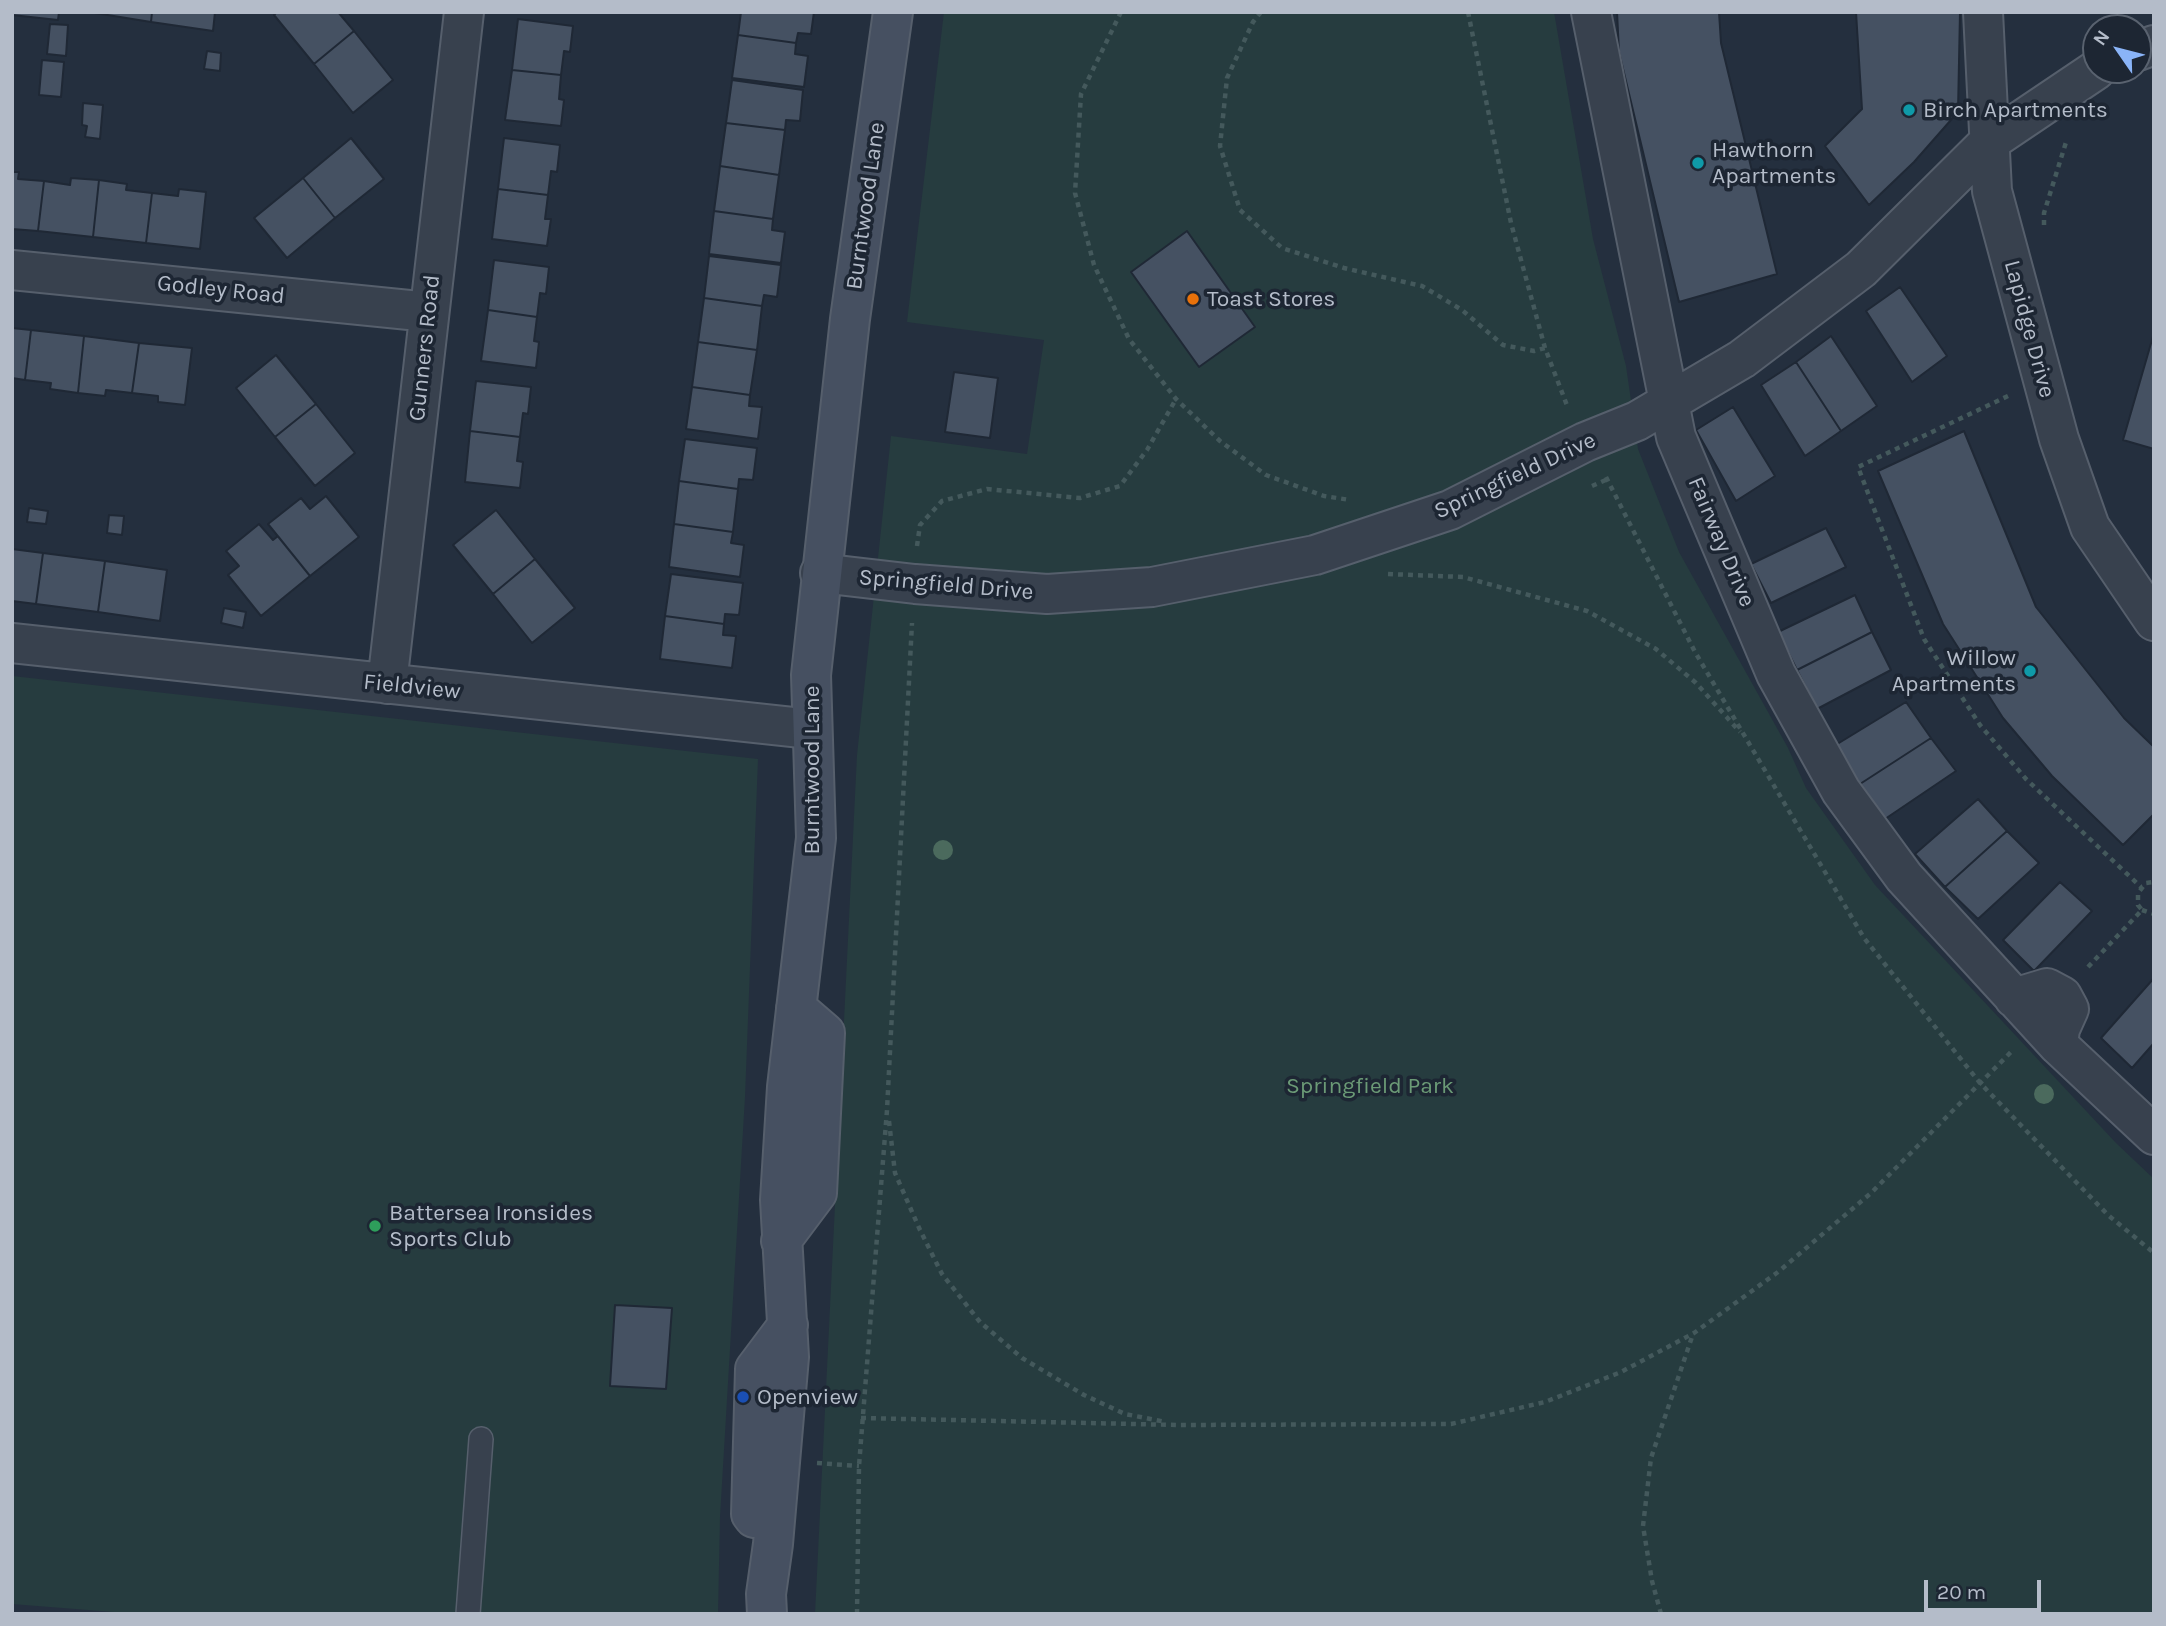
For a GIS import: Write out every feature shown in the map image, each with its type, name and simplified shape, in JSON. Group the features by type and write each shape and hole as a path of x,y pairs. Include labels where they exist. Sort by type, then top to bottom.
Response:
{"main road":[{"name":"Burntwood Lane","path":"788,1325 781,1241 817,1193 825,1033 796,1007 816,838 811,675 820,573 850,319 893,12"},
{"path":"766,1614 775,1526 798,1465 788,1325"},
{"path":"775,1526 751,1514 755,1369 788,1325"}],"street":[{"name":"Gunners Road","path":"387,684 464,12"},
{"name":"Fairway Drive","path":"1591,12 1676,437 1776,674 1841,791 1903,877 2043,1016 2154,1135"},
{"name":"Lapidge Drive","path":"1983,12 1992,191 2043,380 2090,527 2154,621"},
{"name":"Springfield Drive","path":"820,573 915,584 1047,594 1152,587 1315,555 1451,510 1585,443 1637,421 1742,359 1861,268 1989,142 2082,79"},
{"name":"Godley Road","path":"12,270 429,312"},
{"name":"Fieldview","path":"12,643 811,729"}],"lane":[{"path":"468,1614 481,1439"}],"path":[{"path":"1121,12 1081,94 1075,193 1094,265 1129,339 1176,399 1220,442 1266,475 1324,496 1360,501"},
{"path":"1261,12 1227,78 1225,92 1220,146 1240,210 1282,248 1345,268 1422,286 1462,310 1503,345 1534,351 1545,348"},
{"path":"1468,12 1511,223 1545,348 1568,409 1585,443 1608,479 1695,652 1864,938 1980,1083 2108,1215 2154,1253"},
{"path":"2045,239 2044,213 2065,141 2073,131"},
{"path":"2043,380 1858,467 1924,639 1980,725 2026,779 2141,887"},
{"path":"916,554 920,525 942,501 987,489 1080,498 1120,485 1147,450 1176,399"},
{"path":"1556,415 1568,409"},
{"path":"1385,573 1464,577 1587,611 1656,649 1696,683 1748,741"},
{"path":"857,1614 861,1418 887,1110 913,615"},
{"path":"2141,887 2154,882"},
{"path":"2141,887 2137,899 2142,910 2154,914"},
{"path":"861,1418 1179,1424 1451,1424 1545,1402 1620,1372 1693,1334 1778,1272 1871,1193 1980,1083 2142,910"},
{"path":"887,1110 895,1173 920,1230 942,1274 980,1322 1021,1358 1084,1395 1125,1414 1179,1424"},
{"path":"1661,1614 1643,1526 1651,1458 1693,1334"},
{"path":"798,1465 859,1466"}],"green space":[{"name":"Springfield Park","path":"944,12 1554,12 1593,239 1626,366 1638,449 1679,552 1788,748 1806,788 1875,885 2116,1143 2154,1179 2154,1614 815,1614 857,755 891,436 1027,454 1044,340 907,322"},
{"name":"Battersea Ironsides Sports Club","path":"12,676 758,759 745,1097 720,1517 718,1614 139,1614 12,1604"}],"building":[{"path":"12,12 59,12 58,20 12,15"},
{"path":"89,12 152,12 151,22"},
{"path":"152,12 215,12 213,31 151,22"},
{"path":"277,12 338,12 354,31 314,64 274,15"},
{"path":"741,12 814,12 811,34 798,33 796,43 738,35"},
{"name":"Hawthorn Apartments","path":"1617,12 1719,12 1721,43 1777,274 1679,302 1619,52"},
{"name":"Birch Apartments","path":"1856,12 1960,12 1958,112 1914,162 1869,205 1825,146 1862,109"},
{"path":"518,19 573,26 570,52 564,51 561,75 512,70"},
{"path":"50,24 68,25 66,56 47,54"},
{"path":"354,31 393,80 353,113 314,64"},
{"path":"738,35 796,43 795,54 808,56 804,87 732,78"},
{"path":"207,51 221,53 220,71 204,69"},
{"path":"42,60 64,62 61,97 39,95"},
{"path":"512,70 561,75 559,99 564,100 561,126 505,120"},
{"path":"732,80 803,90 800,121 786,120 785,130 726,123"},
{"path":"83,103 103,105 100,139 85,137 87,126 82,125"},
{"path":"726,123 785,130 779,175 720,166"},
{"path":"351,138 384,179 335,218 303,178"},
{"path":"504,138 560,145 557,172 551,171 548,195 498,189"},
{"path":"720,166 779,175 773,219 714,211"},
{"path":"12,172 19,172 18,179 44,181 38,231 12,229"},
{"path":"71,178 99,180 93,237 38,231 44,181 70,185"},
{"path":"303,178 335,218 287,258 254,218"},
{"path":"99,180 127,184 126,190 152,193 146,243 93,237"},
{"path":"179,189 206,192 200,249 146,243 152,193 178,196"},
{"path":"498,189 548,195 545,219 551,219 547,246 492,239"},
{"path":"714,211 773,219 772,230 785,232 781,263 709,254"},
{"name":"Toast Stores","path":"1187,231 1255,327 1199,367 1131,272"},
{"path":"709,256 781,265 777,297 764,295 762,306 704,298"},
{"path":"494,260 549,267 546,294 540,293 537,317 488,310"},
{"path":"1900,287 1947,356 1912,382 1866,311"},
{"path":"704,298 762,306 757,350 698,342"},
{"path":"488,310 537,317 534,341 539,342 536,368 481,361"},
{"path":"12,328 31,330 25,380 12,378"},
{"path":"31,330 84,336 78,393 50,389 51,383 25,380"},
{"path":"2154,333 2154,449 2123,440"},
{"path":"84,336 139,343 132,393 106,390 105,396 78,393"},
{"path":"1831,336 1877,406 1841,431 1796,362"},
{"path":"698,342 757,350 750,395 692,387"},
{"path":"139,343 192,348 185,405 158,402 158,396 132,393"},
{"path":"276,355 316,404 275,437 236,388"},
{"path":"1796,362 1841,431 1805,456 1761,385"},
{"path":"954,372 998,378 990,438 945,432"},
{"path":"476,381 531,387 528,414 523,413 520,437 470,431"},
{"path":"692,387 750,395 749,406 762,407 758,439 686,429"},
{"path":"316,404 355,453 315,486 275,437"},
{"path":"1733,407 1775,476 1736,501 1696,430"},
{"path":"470,431 520,437 517,461 523,462 520,488 465,482"},
{"name":"Willow Apartments","path":"1964,431 2036,607 2124,718 2154,747 2154,814 2123,845 2052,776 2003,718 1943,624 1878,471"},
{"path":"685,439 757,448 753,480 739,479 738,489 679,481"},
{"path":"679,481 738,489 733,532 674,524"},
{"path":"326,496 359,537 310,576 268,524 301,498 310,509"},
{"path":"29,508 48,511 46,524 27,522"},
{"path":"496,510 535,559 493,594 453,545"},
{"path":"109,515 124,516 122,535 107,533"},
{"path":"259,524 273,540 278,536 310,576 261,616 228,575 239,566 226,551"},
{"path":"674,524 733,532 731,543 744,545 740,577 669,567"},
{"path":"1826,528 1846,567 1771,603 1751,564"},
{"path":"12,549 43,553 36,604 12,601"},
{"path":"43,553 105,561 98,612 36,604"},
{"path":"535,559 575,608 532,643 493,594"},
{"path":"105,561 167,570 160,621 98,612"},
{"path":"671,574 743,583 739,615 725,614 724,624 665,616"},
{"path":"1855,595 1872,632 1797,670 1778,632"},
{"path":"224,608 246,612 243,628 221,623"},
{"path":"665,616 724,624 723,635 736,636 732,668 660,659"},
{"path":"1872,632 1891,670 1817,709 1797,670"},
{"path":"1906,702 1931,738 1860,784 1834,746"},
{"path":"1931,738 1956,771 1885,819 1860,784"},
{"path":"1978,799 2007,831 1945,887 1915,854"},
{"path":"2007,831 2039,863 1978,919 1945,887"},
{"path":"2060,882 2092,911 2034,971 2003,940"},
{"path":"2154,978 2154,1043 2132,1068 2101,1038"},
{"path":"615,1305 672,1308 666,1389 610,1386"}],"place":[{"name":"Birch Apartments","path":"1909,110"},
{"name":"Hawthorn Apartments","path":"1698,163"},
{"name":"Toast Stores","path":"1193,299"},
{"name":"Willow Apartments","path":"2030,671"},
{"name":"Battersea Ironsides Sports Club","path":"375,1226"},
{"name":"Openview","path":"743,1397"}]}
